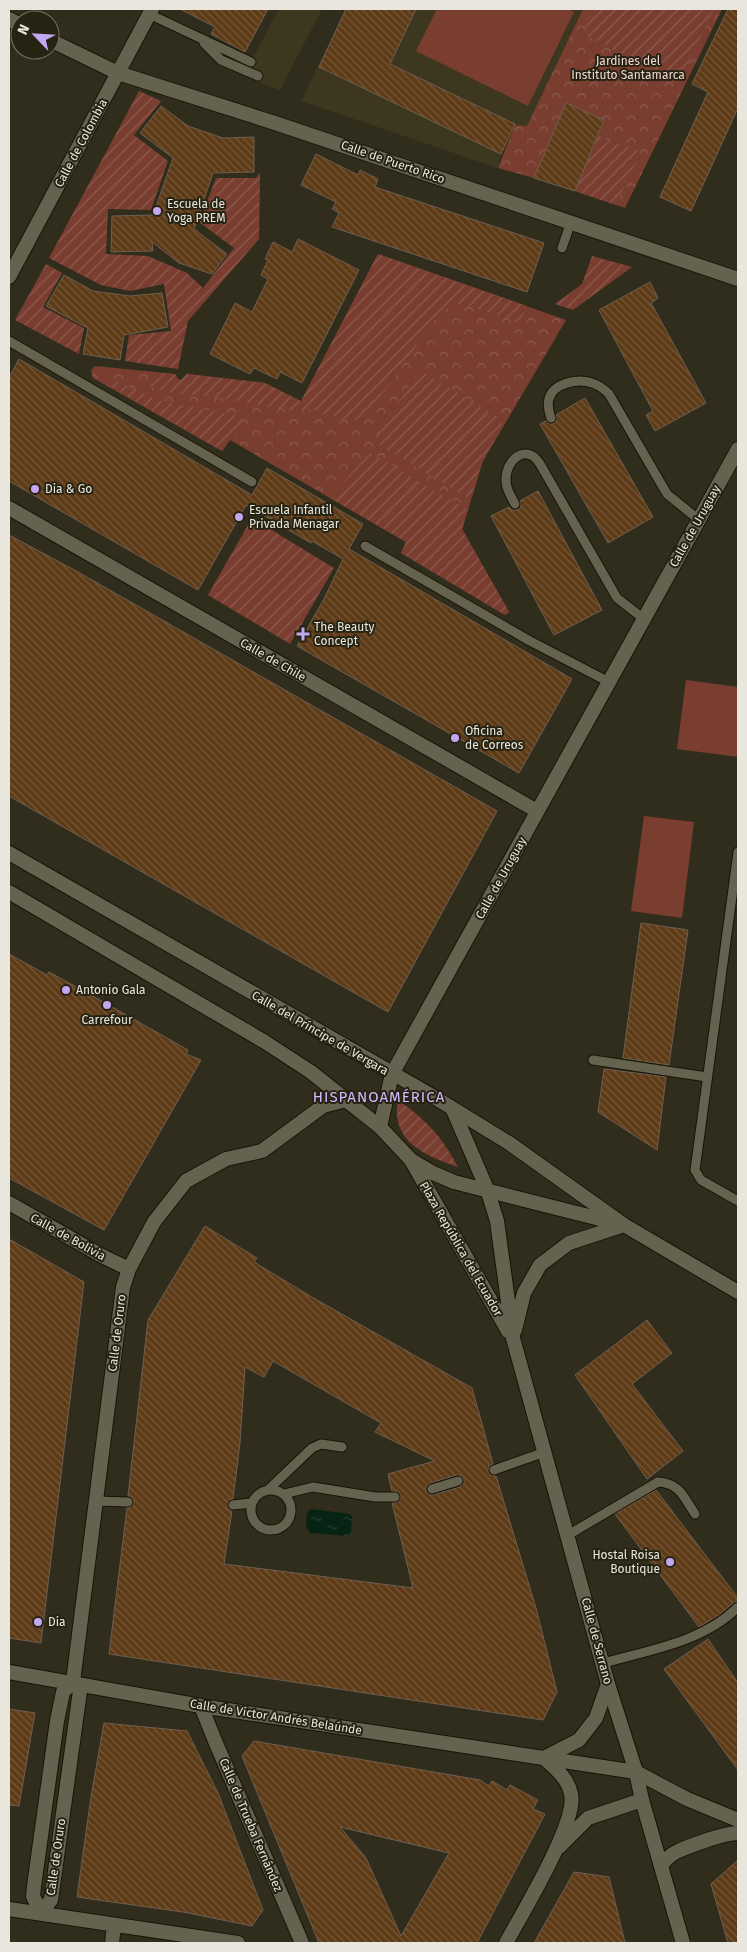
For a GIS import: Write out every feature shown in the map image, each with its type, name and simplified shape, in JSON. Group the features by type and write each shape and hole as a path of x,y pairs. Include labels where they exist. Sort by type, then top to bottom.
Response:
{"street":[{"name":"Calle de Colombia","path":"9,277 151,12"},
{"name":"Calle de Puerto Rico","path":"60,45 118,73 275,123 738,279"},
{"name":"Calle de Uruguay","path":"392,1074 738,449"},
{"name":"Calle de Chile","path":"9,508 537,811"},
{"name":"Calle del Príncipe de Vergara","path":"9,853 509,1143 624,1225 738,1292"},
{"name":"Calle del Príncipe de Vergara","path":"9,892 258,1038 311,1072 380,1127 410,1160 433,1173 454,1182 624,1225"},
{"path":"380,1127 392,1074"},
{"name":"Calle de Oruro","path":"41,1913 33,1896 34,1886 63,1692 73,1682 123,1287 129,1269 154,1222 186,1181 226,1159 262,1151 323,1106 346,1100"},
{"name":"Plaza República del Ecuador","path":"453,1110 487,1190 497,1221 513,1338"},
{"name":"Plaza República del Ecuador","path":"410,1160 513,1338"},
{"name":"Calle de Bolivia","path":"9,1204 129,1269"},
{"name":"Plaza República del Ecuador","path":"513,1338 524,1293 540,1264 569,1243 624,1225"},
{"name":"Calle de Serrano","path":"513,1338 608,1684 636,1772 642,1800 683,1943"},
{"name":"Calle de Víctor Andrés Belaúnde","path":"9,1672 201,1706 636,1772 687,1799 738,1820"},
{"path":"506,1943 556,1849 570,1812 572,1794 563,1776 544,1758 579,1740 596,1718 608,1684"},
{"name":"Calle de Trueba Fernández","path":"201,1706 214,1741 302,1943"},
{"path":"556,1849 588,1818 642,1800"},
{"path":"661,1866 667,1858 694,1845 738,1833"},
{"path":"9,1909 238,1943"},
{"path":"112,1943 114,1925"}],"lane":[{"path":"151,12 251,62"},
{"path":"198,37 221,60 258,76"},
{"path":"562,248 571,222"},
{"path":"9,342 252,482"},
{"path":"551,418 548,400 554,389 578,381 594,383 602,388 609,394 667,494 699,520"},
{"path":"515,504 506,487 508,467 510,462 516,457 527,454 532,455 536,457 616,598 644,619"},
{"path":"366,546 530,641 609,682"},
{"path":"738,852 695,1170 701,1180 738,1201"},
{"path":"593,1060 707,1077"},
{"path":"269,1489 312,1448 321,1444 342,1447"},
{"path":"494,1470 545,1452"},
{"path":"432,1489 458,1481"},
{"path":"568,1535 658,1482 667,1483 677,1488 695,1514"},
{"path":"284,1494 313,1487 394,1498"},
{"path":"269,1489 277,1490 284,1494 291,1508 290,1516 286,1523 280,1528 272,1530 257,1526 250,1512 251,1503 255,1496 261,1491 269,1489"},
{"path":"96,1501 128,1502"},
{"path":"233,1505 251,1503"},
{"path":"603,1663 688,1640 727,1618 738,1607"}],"shaded area":[{"path":"279,9 322,9 280,90 256,81 260,72 248,67"},
{"path":"346,9 583,9 527,127 515,125 501,154 498,168 301,101"}],"green space":[{"path":"437,9 568,9 574,12 528,106 416,51"},
{"name":"Jardines del Instituto Santamarca","path":"583,9 722,9 625,208 575,191 604,121 566,103 534,178 498,168 515,125 527,126"},
{"path":"594,9 714,9 680,81 582,34"},
{"path":"139,91 161,101 134,135 168,161 151,210 108,209 106,254 148,256 187,273 203,288 234,248 199,222 216,178 256,178 260,173 259,239 188,321 178,369 125,361 129,335 171,331 164,284 130,291 101,285 49,258"},
{"path":"598,136 641,151 616,205 575,191"},
{"path":"378,254 566,320 483,461 462,529 509,612 505,615 401,553 406,542 230,440 222,451 93,378 91,371 95,366 175,374 181,380 187,374 265,383 301,402"},
{"path":"378,254 527,306 520,323 464,304 455,305 448,309 434,321 366,417 350,421 310,410 289,410 220,398 172,393 151,387 148,383 148,378 158,379 164,373 175,374 181,380 187,374 265,383 301,401"},
{"path":"592,256 632,267 573,310 555,304 582,284"},
{"path":"46,264 62,273 43,307 84,328 79,354 15,320"},
{"path":"419,372 424,373 501,419 502,426 482,461 472,496 466,497 373,441"},
{"path":"114,380 160,401 240,416 242,423 222,451 109,386 109,382"},
{"path":"367,451 468,510 462,529 509,612 505,615 401,553 406,542 332,499"},
{"path":"252,518 334,568 290,644 208,595"},
{"path":"686,680 738,687 738,757 677,749"},
{"path":"644,816 694,822 682,918 631,911"},
{"path":"398,1100 418,1115 432,1129 458,1167 423,1152 405,1137 397,1114"}],"water":[{"path":"311,1509 350,1514 352,1517 351,1532 347,1536 310,1533 306,1526 307,1512"}],"building":[{"path":"180,9 268,9 245,52 211,34 215,27"},
{"path":"346,9 416,9 390,64 515,124 501,154 319,67"},
{"path":"728,9 738,9 738,108 691,211 660,197 708,92 692,84"},
{"path":"566,103 604,120 575,191 534,178"},
{"path":"161,106 188,126 223,138 254,137 254,172 213,173 194,229 227,254 212,274 179,263 152,242 153,251 111,252 112,216 153,215 173,158 140,133"},
{"path":"316,154 358,175 360,170 378,179 375,187 544,243 527,292 332,227 339,213 332,209 336,202 301,185"},
{"path":"298,239 359,270 302,383 280,372 277,379 254,368 250,374 210,354 235,303 252,312 268,279 261,275 268,260 265,259 273,242 292,252"},
{"path":"64,275 93,291 130,296 162,293 168,327 124,335 120,360 83,354 88,328 46,306"},
{"path":"650,282 658,298 651,303 706,403 655,431 646,415 653,411 599,310"},
{"path":"19,359 252,495 267,468 363,524 349,549 572,679 519,773 297,646 324,599 343,559 312,541 311,543 246,505 198,590 9,481 9,378"},
{"path":"585,398 653,517 608,543 540,424 546,421 549,424 553,424 557,420 556,415"},
{"path":"538,491 602,610 554,635 491,516 509,507 512,510 518,510 521,507 520,501"},
{"path":"9,535 78,572 497,811 388,1012 9,796"},
{"path":"641,923 688,930 669,1065 623,1058"},
{"path":"9,954 47,975 49,972 98,999 188,1050 186,1054 201,1060 104,1230 9,1178"},
{"path":"604,1069 666,1077 657,1150 598,1112"},
{"path":"205,1226 257,1258 254,1262 310,1296 472,1388 493,1464 489,1466 488,1472 490,1475 496,1476 536,1608 557,1692 543,1720 109,1654 127,1508 131,1507 134,1503 133,1499 128,1496 148,1320","holes":["273,1361 381,1423 375,1432 435,1461 388,1474 392,1491 399,1492 401,1497 399,1502 392,1503 413,1588 224,1564 232,1511 228,1509 227,1505 229,1500 233,1499 240,1443 245,1367 264,1377","457,1475 464,1479 464,1483 460,1487 433,1495 426,1491 426,1487 430,1483"]},
{"path":"9,1239 84,1282 41,1643 9,1638"},
{"path":"647,1320 672,1353 632,1384 683,1451 647,1479 575,1375"},
{"path":"656,1490 738,1598 738,1601 699,1627 615,1514"},
{"path":"708,1639 738,1683 738,1770 664,1669"},
{"path":"9,1709 35,1713 19,1806 9,1805"},
{"path":"104,1723 187,1731 218,1793 263,1910 252,1926 183,1912 77,1897"},
{"path":"254,1741 480,1780 489,1786 492,1781 507,1790 510,1785 538,1800 533,1809 545,1814 477,1943 319,1943 242,1756","holes":["340,1827 449,1853 401,1936 366,1858"]},
{"path":"738,1860 738,1943 728,1943 711,1884"},
{"path":"574,1872 609,1877 625,1943 534,1943"}],"place":[{"name":"Escuela de Yoga PREM","path":"157,211"},
{"name":"Dia & Go","path":"35,489"},
{"name":"Escuela Infantil Privada Menagar","path":"239,517"},
{"name":"The Beauty Concept","path":"303,634"},
{"name":"Oficina de Correos","path":"455,738"},
{"name":"Antonio Gala","path":"66,990"},
{"name":"Carrefour","path":"107,1005"},
{"name":"Hostal Roisa Boutique","path":"670,1562"},
{"name":"Dia","path":"38,1622"}],"district":[{"name":"HISPANOAMÉRICA","path":"379,1097"}]}
